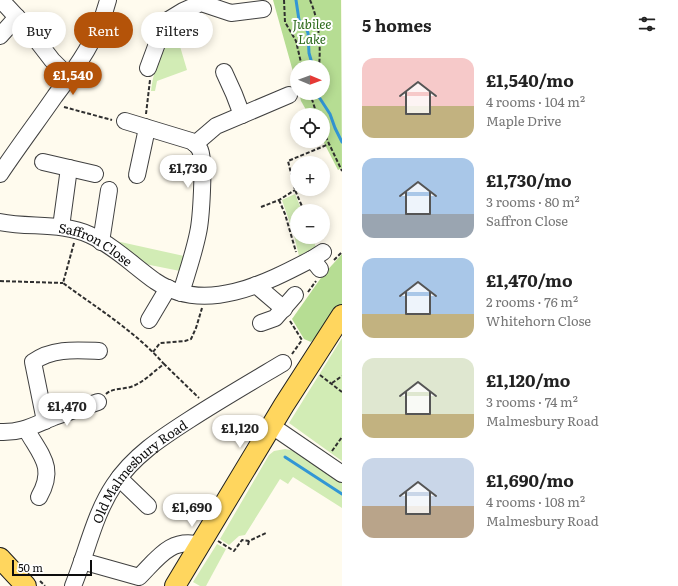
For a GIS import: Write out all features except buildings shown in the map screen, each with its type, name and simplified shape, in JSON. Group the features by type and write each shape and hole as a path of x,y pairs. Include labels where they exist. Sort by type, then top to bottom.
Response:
{"main road":[{"path":"175,586 208,543 272,426 318,350 342,315"},
{"path":"0,558 26,586"}],"street":[{"path":"1,0 12,12"},
{"path":"0,174 69,77 89,45 98,27 108,0"},
{"path":"148,68 165,22 201,1 231,13 263,9"},
{"path":"0,36 12,23"},
{"path":"42,48 69,77"},
{"path":"224,72 242,115"},
{"path":"195,144 216,126 289,94"},
{"path":"125,121 186,139 200,149 203,164 200,224 195,245 174,290 149,320"},
{"path":"137,175 146,133 145,127"},
{"path":"43,162 95,174"},
{"path":"68,229 69,168"},
{"path":"101,242 109,190"},
{"name":"Saffron Close","path":"0,222 68,229 91,235 157,282 174,290 196,296 223,294 256,285 314,261"},
{"path":"256,285 287,314"},
{"path":"261,324 287,314 301,294"},
{"path":"45,421 33,362 38,358 54,352 99,351"},
{"name":"Old Malmesbury Road","path":"73,586 107,497 118,478 144,450 207,408 283,363"},
{"path":"0,432 15,432 26,429 98,402"},
{"path":"272,426 342,474"},
{"path":"26,429 41,453 47,469 48,476 39,498"},
{"path":"118,478 148,506"},
{"path":"82,562 139,576 158,557 177,544 188,542 208,543"}],"path":[{"path":"284,0 285,22 296,41 300,60"},
{"path":"310,0 318,24 320,44 319,60"},
{"path":"59,106 113,120 125,121"},
{"path":"330,146 342,171"},
{"path":"300,156 319,148"},
{"path":"290,160 288,161 290,169"},
{"path":"261,207 279,200 290,193"},
{"path":"279,200 285,214 297,256 314,261 320,276 301,294"},
{"path":"63,282 68,229"},
{"path":"0,281 63,282 130,332 153,352 203,401 207,408"},
{"path":"153,352 160,343 185,341 191,338 201,312 203,296"},
{"path":"283,363 293,353 302,340 287,314"},
{"path":"98,402 110,391 132,387 139,384 164,364"},
{"path":"319,374 342,392"},
{"path":"332,383 342,376"},
{"path":"325,462 342,437"},
{"path":"208,543 234,551 242,540 249,540 266,533"},
{"path":"248,545 249,540"}],"green space":[{"name":"Jubilee Lake","path":"273,0 341,0 342,168 338,170 327,148 330,148 330,108 305,108 301,100 330,100 330,60 290,61"},
{"path":"162,48 180,48 187,70 157,81 155,91 151,91 154,74"},
{"path":"291,196 296,196 299,204 290,204 290,223 282,200"},
{"path":"116,241 184,256 180,271 145,264"},
{"path":"296,244 315,244 316,247 299,256"},
{"path":"342,254 342,307 311,342 304,339 292,319 323,275"},
{"path":"342,338 342,461 289,423"},
{"path":"285,449 296,451 342,481 342,508 293,477 288,484 280,479 245,535 239,536 229,545 220,539 269,455 274,451"},
{"path":"217,544 226,549 206,586 200,586 193,582"}],"waterway":[{"path":"296,0 299,20 306,28 308,33 309,53 311,60"},
{"path":"321,100 330,114 342,142"},
{"path":"285,457 342,494"}]}
